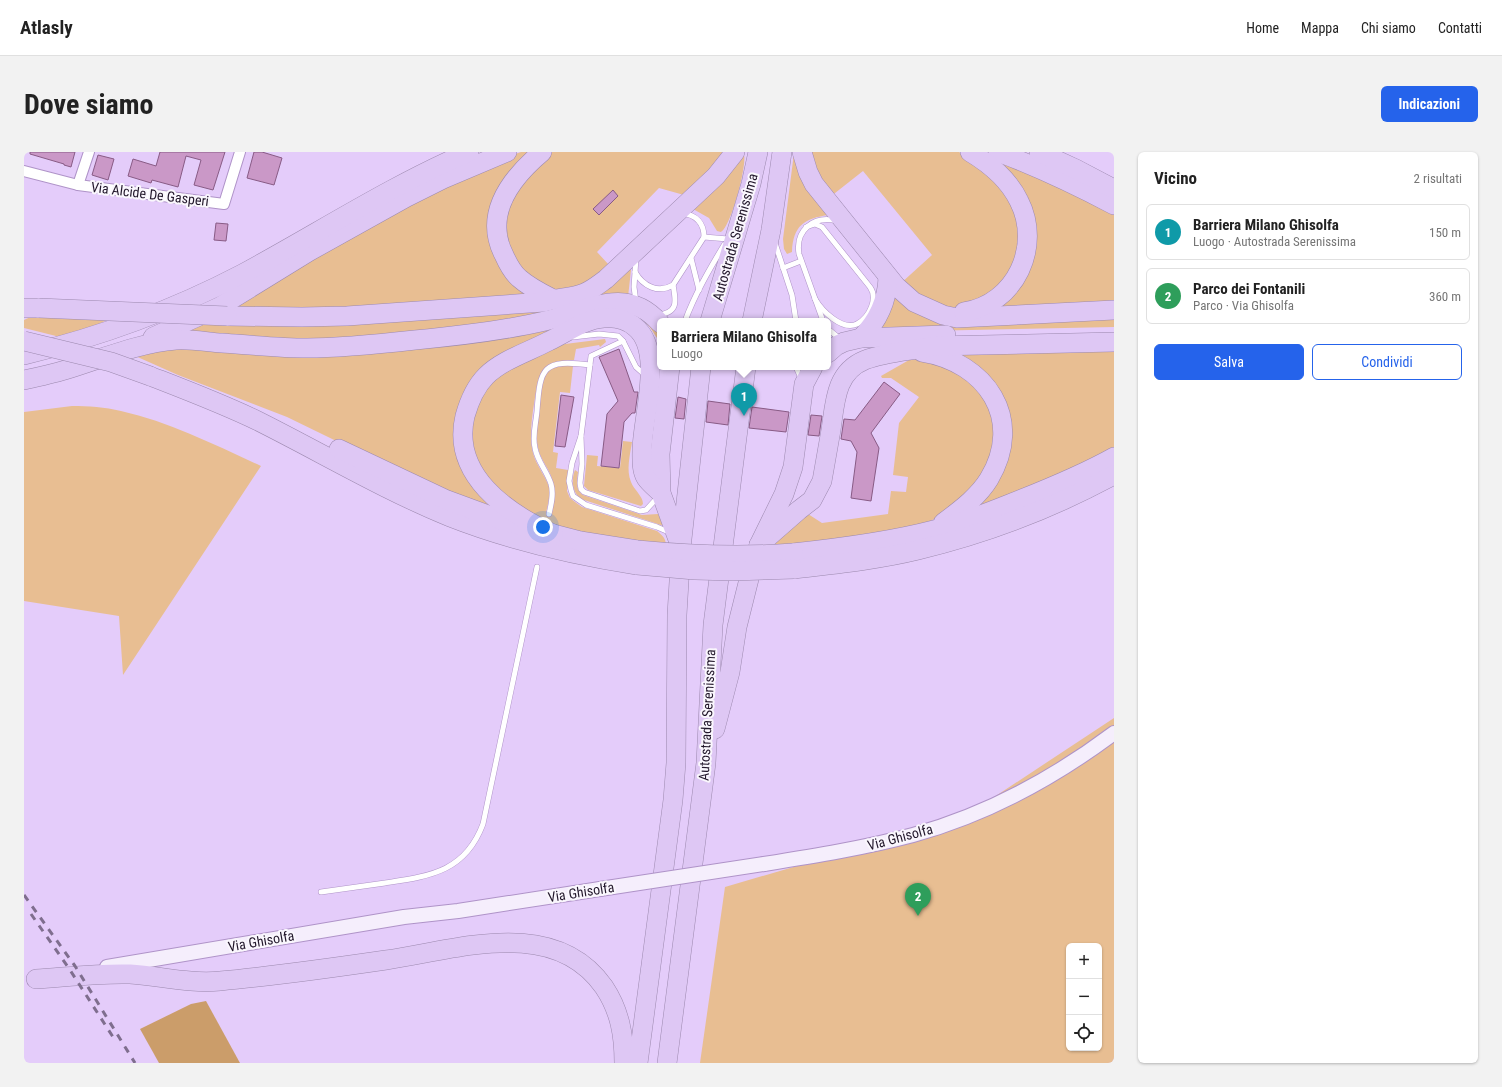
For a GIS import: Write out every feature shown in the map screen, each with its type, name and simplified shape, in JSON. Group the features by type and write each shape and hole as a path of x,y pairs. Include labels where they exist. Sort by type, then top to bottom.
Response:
{"highway":[{"path":"24,355 97,335 180,304 262,263 386,192 469,152"},
{"path":"109,355 177,327 219,307 310,251 407,197 443,179 507,152"},
{"path":"542,152 518,174 503,199 497,226 501,250 511,270 529,285 553,299"},
{"path":"31,308 227,316 302,317 347,316 544,302 553,299 567,298 586,293 606,279 716,176 735,152"},
{"name":"Autostrada Serenissima","path":"711,318 733,233 751,184 758,152"},
{"name":"Autostrada Serenissima","path":"753,318 771,230 782,152"},
{"path":"802,152 808,172 814,184 888,278 914,302 943,315 957,318 1114,310"},
{"path":"943,315 980,308 998,298 1017,277 1025,260 1027,236 1026,222 1020,201 1010,185 996,171 970,152"},
{"path":"998,152 1023,161 1069,182 1114,205"},
{"path":"1039,152 1114,189"},
{"path":"852,340 872,325 880,312 888,286 888,278"},
{"path":"24,380 64,370 109,355 143,346 177,340 306,348 334,348 464,335 528,325 608,302 622,302 650,314"},
{"path":"553,534 519,517 487,490 476,475 467,457 464,446 464,421 467,409 477,386 486,376 508,362 595,320 603,318 620,319 634,325 643,335 650,351 652,366 642,459 647,479 661,493"},
{"path":"831,350 836,346 852,340 916,335 1114,332"},
{"path":"24,341 111,362 190,391 257,420 383,485 456,519 504,536 550,549 575,554 637,557"},
{"path":"759,546 812,500 820,488 838,387 850,369 863,361 876,356 934,346 1114,342"},
{"path":"915,350 940,356 964,367 973,373 988,388 994,398 1002,423 1001,449 998,459 980,492 934,530"},
{"path":"670,370 660,454 661,493 678,542"},
{"name":"Autostrada Serenissima","path":"638,1063 673,800 676,763 678,542 701,370"},
{"name":"Autostrada Serenissima","path":"668,1063 706,764 713,625 746,370"},
{"path":"706,764 730,672 742,603 759,546 784,494 793,467 804,384 811,370"},
{"path":"257,420 343,450 413,485 447,500 506,522 609,546 637,557 689,569 733,571 793,561 875,559 918,550 951,541 1022,517 1082,491 1114,475"},
{"path":"793,561 830,549 934,530 1033,495 1066,481 1114,456"},
{"path":"30,981 130,974 176,980 218,981 342,966 483,943 520,942 555,950 569,956 585,966 598,979 610,996 617,1010 623,1033 624,1063"}],"street":[{"path":"78,185 89,152"},
{"name":"Via Alcide De Gasperi","path":"24,171 78,185 224,204 240,152"},
{"name":"Via Ghisolfa","path":"30,981 404,917 458,911 764,864 879,843 913,835 964,818 1024,790 1075,761 1114,733"}],"lane":[{"path":"635,271 641,281 651,287 664,288 673,284 704,237 703,226 696,218 688,214 677,212"},
{"path":"822,318 801,261 798,242 802,231 816,221 828,219 838,221 848,227"},
{"path":"806,227 815,224 822,227 870,287 874,296 873,302 867,314 857,324 852,325 841,323 825,313 815,299"},
{"path":"771,230 792,295 796,318"},
{"path":"704,237 733,233"},
{"path":"686,318 699,290 733,233"},
{"path":"638,249 634,287 650,314 669,313 674,307 676,298 673,284"},
{"path":"691,258 699,290"},
{"path":"783,268 801,261"},
{"path":"831,330 852,340"},
{"path":"552,340 607,334 618,336 623,341 636,367 650,379"},
{"path":"623,341 591,356 581,436 581,489 584,492 643,511 649,508 661,493"},
{"path":"549,514 552,495 551,485 537,455 534,444 539,385 546,369 554,365 569,363 590,365"},
{"path":"797,370 804,384"},
{"path":"581,436 572,463 569,481 570,490 576,499 586,505 657,527 678,542"},
{"path":"321,892 418,878 437,873 454,864 468,851 478,838 483,824 538,567"}],"shaded area":[{"path":"521,152 534,152 495,204 527,297 329,311 226,309 282,275 486,164"},
{"path":"551,152 726,152 720,160 684,195 659,188 597,252 609,265 586,284 555,290 533,282 508,256 504,207 535,163"},
{"path":"806,152 959,152 974,161 994,177 1017,213 1019,257 999,289 958,307 937,307 900,284 932,255 863,171 830,197"},
{"path":"794,153 829,215 813,218 802,225 795,236 792,252 787,254 784,249 783,239"},
{"path":"744,155 741,183 733,208 725,228 721,232 717,231 709,218 693,209"},
{"path":"988,155 1114,211 1114,305 994,312 1031,240"},
{"path":"631,270 628,297 561,313 351,341 191,334 188,327 207,321 512,309"},
{"path":"894,294 919,311 1114,315 1114,327 875,332"},
{"path":"620,306 632,309 651,320 657,328 657,338 644,321 632,313 613,310 593,314 495,363 480,375 466,396 460,412 458,428 459,448 466,467 472,477 484,493 500,508 499,513 441,492 287,417 178,375 133,355 152,349 174,345 199,345 278,353 325,353 379,348 448,341 529,329 560,322 593,311"},
{"path":"39,313 114,317 94,326 60,337 24,328 24,320"},
{"path":"605,339 606,342 600,347 599,345 576,349 574,360 560,361 550,365 542,372 539,378 533,410 531,436 534,457 549,487 546,514 551,516 554,491 553,481 540,455 537,441 541,386 546,375 552,369 561,366 573,366 570,393 560,392 553,452 558,453 556,468 568,470 567,491 570,498 582,507 657,531 662,535 666,546 555,529 496,491 469,447 470,415 492,379 548,349 565,344"},
{"path":"1114,347 1114,451 963,516 973,505 1006,416 945,350"},
{"path":"923,359 948,365 985,392 997,434 983,480 942,514 929,522 914,528 772,548 776,541 808,514 822,523 888,514 891,491 906,492 908,477 893,475 899,423 919,397 891,378 882,378 881,376 909,360"},
{"path":"72,406 121,411 157,421 261,466 123,675 119,616 24,601 24,412"},
{"path":"623,441 632,442 629,473 632,485 643,501 641,506 588,490 584,486 587,455 598,456 597,466 620,468"},
{"path":"575,470 578,472 578,487 580,493 583,495 642,515 658,514 664,526 581,499 573,486"},
{"path":"1114,718 1114,1063 700,1063 725,887 964,817"},
{"path":"206,1001 240,1063 159,1063 140,1029 191,1004"}],"building":[{"path":"30,152 75,152 71,167 30,154"},
{"path":"160,152 225,152 213,190 194,185 201,160 186,156 178,187 152,180 151,183 128,176 133,159 156,166"},
{"path":"254,152 262,152 282,158 274,185 247,178"},
{"path":"98,155 114,159 108,180 92,175"},
{"path":"613,190 618,196 599,215 593,209"},
{"path":"216,223 228,224 226,241 214,240"},
{"path":"619,349 634,392 638,392 635,413 632,413 624,422 619,468 601,466 607,414 618,401 599,357"},
{"path":"884,382 900,394 871,433 879,448 871,501 851,498 857,452 851,441 841,439 844,419 855,420"},
{"path":"561,395 574,397 565,447 555,446"},
{"path":"678,397 686,399 684,419 675,418"},
{"path":"708,401 730,404 728,425 706,422"},
{"path":"752,407 789,412 786,432 749,428"},
{"path":"811,415 822,416 819,436 808,435"}],"railway":[{"path":"24,895 75,966 135,1063"},
{"path":"31,914 70,970 113,1037"}],"place":[{"name":"Barriera Milano Ghisolfa","path":"744,416"},
{"name":"Parco dei Fontanili","path":"918,916"}]}
